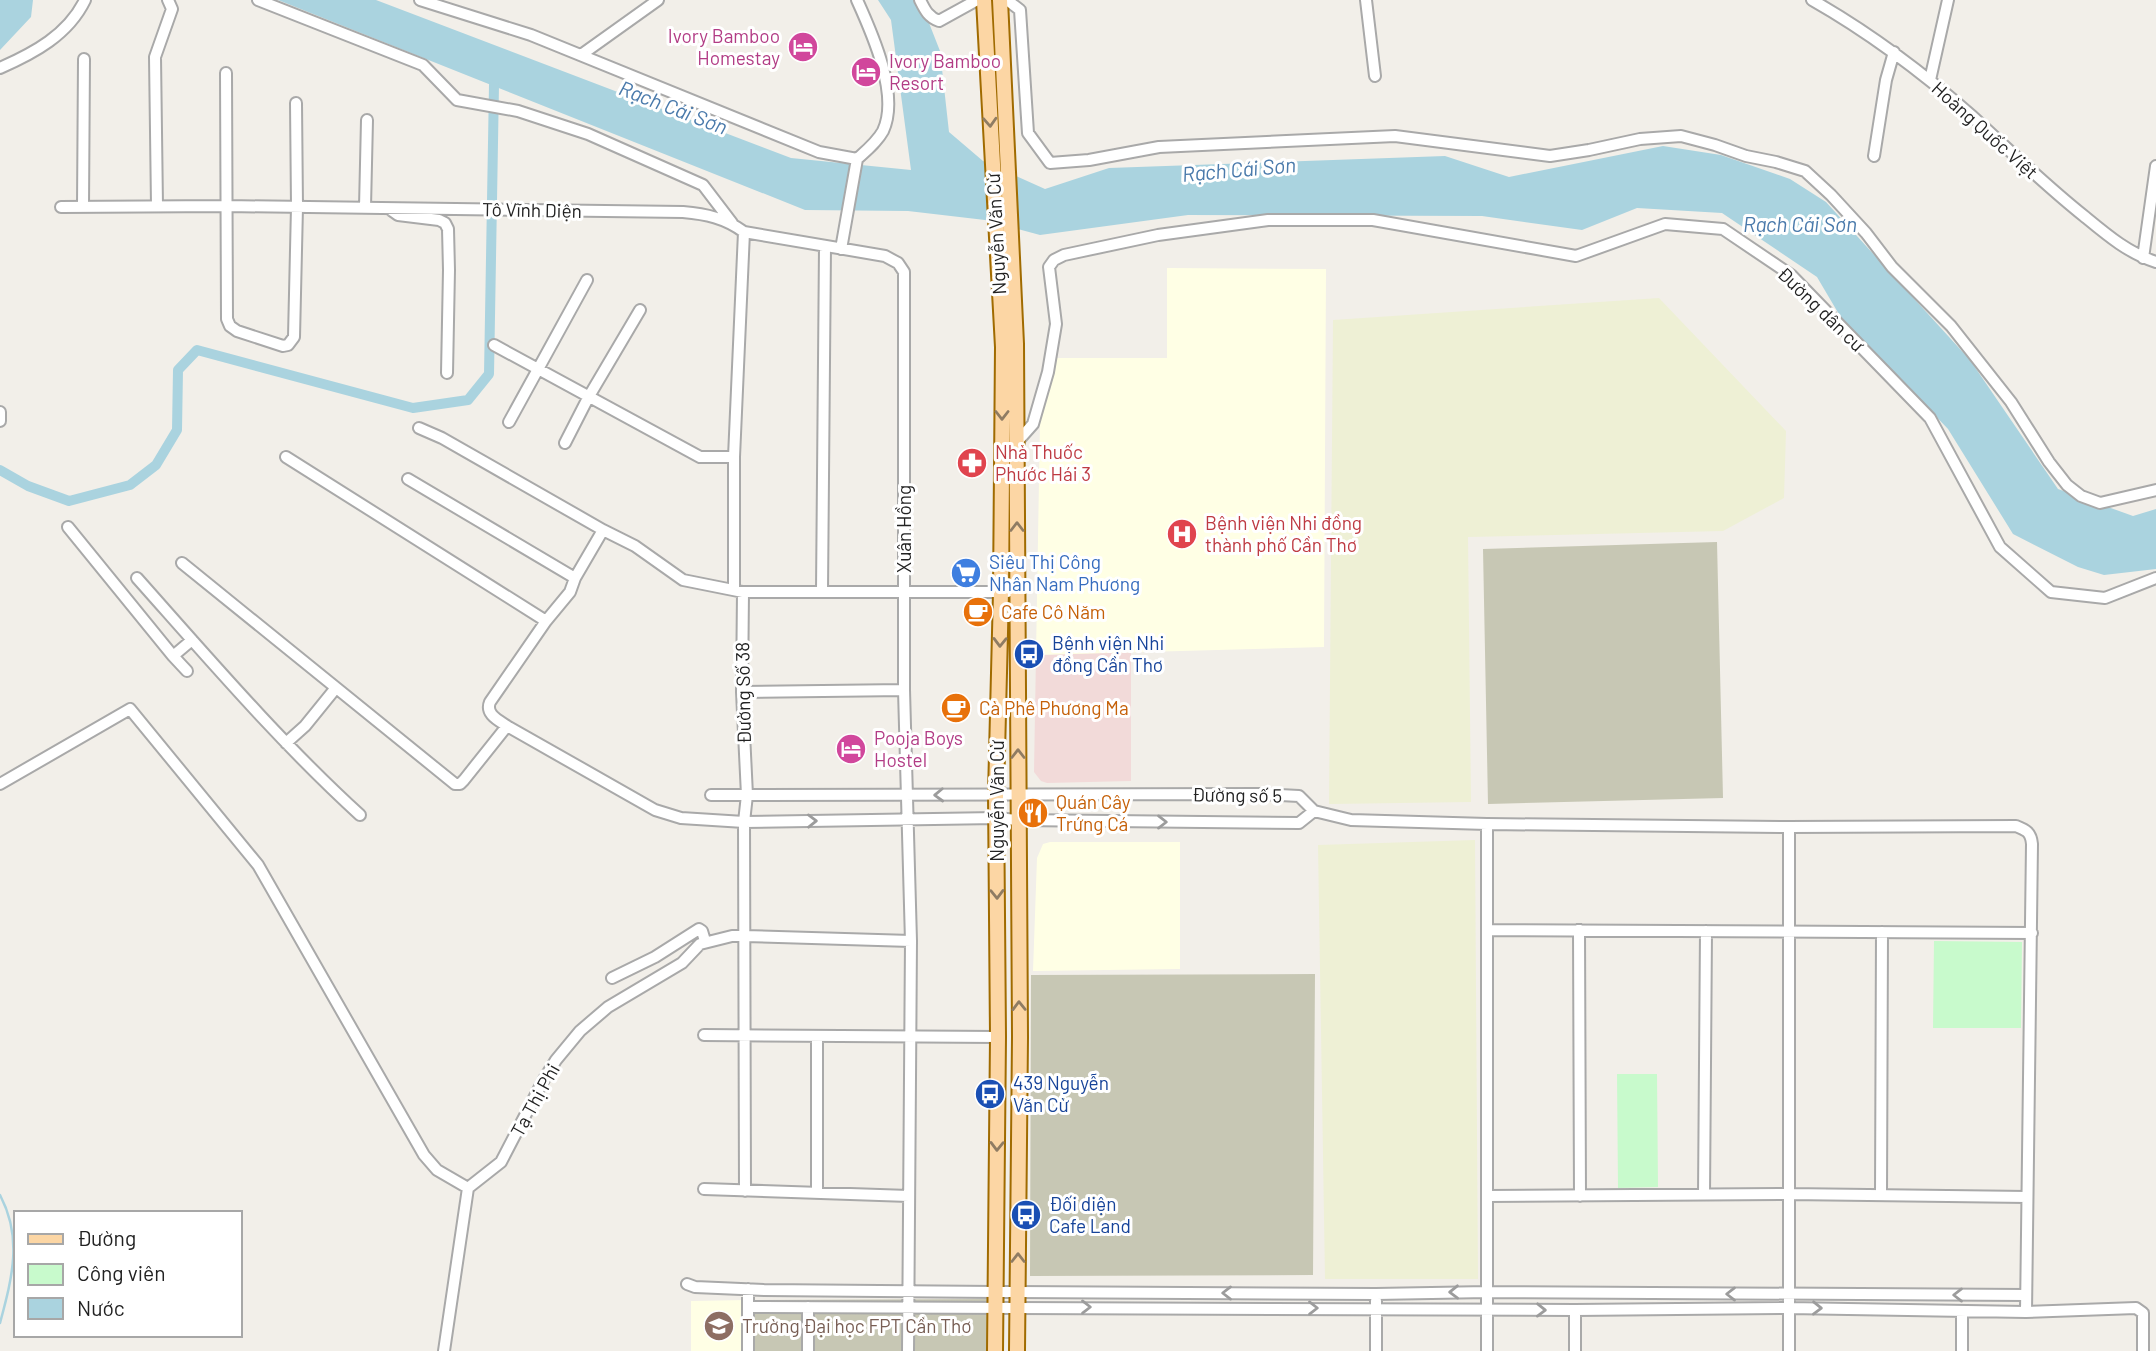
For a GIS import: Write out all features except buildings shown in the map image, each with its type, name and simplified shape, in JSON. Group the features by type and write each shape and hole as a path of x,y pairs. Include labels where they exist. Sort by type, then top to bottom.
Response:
{"main road":[{"name":"Nguyễn Văn Cừ","path":"984,0 1017,442 1020,1037 1017,1351"},
{"name":"Nguyễn Văn Cừ","path":"995,1351 998,1037 996,794 1010,345 1000,0"},
{"path":"998,1037 1020,1037"}],"street":[{"path":"0,68 46,45 64,29 85,0"},
{"path":"157,206 155,57 172,9 168,0"},
{"path":"258,0 423,65 457,100 515,110 588,134 703,185 732,223"},
{"path":"420,0 531,35 819,152 857,159"},
{"path":"581,55 658,0"},
{"path":"841,249 857,159 884,129 889,101 882,68 857,0"},
{"path":"920,0 927,13 939,21 977,0"},
{"path":"1007,0 1020,10 1028,133 1050,163 1089,160 1159,147 1395,136 1550,156 1640,139 1681,136 1805,172 1831,195 1866,233 1892,267 1951,326 2011,402 2067,485 2081,496 2100,503 2156,490"},
{"path":"1366,0 1375,76"},
{"name":"Hoàng Quốc Việt","path":"1812,0 1847,20 1930,80 2112,239 2143,258 2156,262"},
{"path":"1930,80 1948,0"},
{"path":"1874,156 1886,80 1894,52"},
{"path":"83,206 84,59"},
{"path":"226,73 228,323 240,332 283,346 288,345 293,337 297,207 296,103"},
{"path":"365,207 367,120"},
{"path":"2143,258 2156,166"},
{"name":"Tô Vĩnh Diện","path":"61,207 365,207 683,212 708,215 732,223 744,232 885,256 898,263"},
{"path":"390,208 398,215 439,220 445,223 448,229 447,373"},
{"name":"Đường dân cư","path":"1017,442 1033,424 1048,372 1056,324 1049,267 1054,260 1064,255 1158,235 1268,220 1373,220 1576,256 1665,224 1723,229 1791,275 1930,418 2000,547 2051,592 2105,598 2156,578"},
{"name":"Đường Số 38","path":"744,232 734,457 747,795 744,822 745,1191"},
{"path":"822,591 825,247"},
{"name":"Xuân Hồng","path":"898,263 904,272 904,690 911,941 908,1351"},
{"path":"509,422 587,280"},
{"path":"565,443 640,310"},
{"path":"494,345 700,457 734,457"},
{"path":"0,412 0,421"},
{"path":"419,428 635,546 683,580 738,591 1017,592"},
{"path":"286,457 546,621"},
{"path":"408,479 575,578"},
{"path":"68,527 187,671"},
{"path":"182,563 335,689 455,784 460,784 507,726 489,712 490,702 546,621 570,592 575,578 603,530"},
{"path":"137,578 317,776 360,815"},
{"path":"173,656 192,640"},
{"path":"286,743 305,726 335,689"},
{"path":"742,692 904,690"},
{"path":"0,783 130,709 258,865 424,1156 438,1170 468,1188 444,1351"},
{"name":"Đường số 5","path":"507,726 655,810 694,820 744,822 996,818 1018,821 1298,823 1314,811 1299,796 1261,794 712,795"},
{"path":"1314,811 1351,820 1487,824 1789,827 2016,825 2028,831 2032,837 2032,933 2026,1312"},
{"path":"1487,824 1487,1351"},
{"path":"1789,827 1789,1351"},
{"path":"612,978 654,957 699,929 702,930 705,941 744,936 911,941"},
{"path":"1487,930 2032,933"},
{"path":"1579,930 1580,1196"},
{"path":"1703,1195 1706,931"},
{"path":"1881,1195 1882,932"},
{"name":"Tạ Thị Phi","path":"468,1188 501,1162 550,1071 580,1031 608,1007 682,963 705,941"},
{"path":"704,1035 998,1037"},
{"path":"817,1036 817,1193"},
{"path":"704,1189 909,1196"},
{"path":"1487,1196 1789,1194 2027,1197"},
{"path":"687,1284 695,1287 748,1289 908,1290 995,1300 1017,1307 1575,1310 1789,1308 2026,1312 2136,1308 2143,1314 2143,1351"},
{"path":"748,1289 748,1351"},
{"path":"748,1307 909,1307 995,1300 1018,1292 2026,1295"},
{"path":"1376,1294 1376,1351"},
{"path":"808,1307 808,1351"},
{"path":"1575,1310 1575,1351"},
{"path":"1962,1311 1962,1351"}],"shaded area":[{"name":"Bệnh viện Nhi đồng thành phố Cần Thơ","path":"1167,268 1326,269 1324,647 1036,655 1040,422 1057,358 1167,358"},
{"path":"1659,298 1786,431 1784,498 1723,531 1468,537 1471,802 1329,804 1333,320"},
{"path":"1717,542 1723,798 1488,804 1483,549"},
{"path":"1131,652 1131,781 1041,781 1034,772 1036,655"},
{"path":"1475,840 1478,1279 1325,1279 1318,845"},
{"path":"1180,842 1180,969 1033,971 1037,858 1043,844"},
{"path":"1315,974 1313,1275 1030,1276 1031,975"},
{"path":"987,1299 987,1351 747,1351 747,1300"},
{"name":"Trường Đại học FPT Cần Thơ","path":"747,1300 747,1351 691,1351 691,1301"}],"green space":[{"path":"1934,941 2022,942 2021,1028 1933,1028"},
{"path":"1617,1074 1657,1074 1658,1187 1618,1188"}],"water":[{"path":"0,0 33,0 31,17 0,50"},
{"name":"Rạch Cái Sơn","path":"278,0 376,0 791,158 911,170 891,20 878,0 920,0 940,51 949,132 983,161 1045,189 1109,168 1445,156 1509,177 1663,146 1721,155 1790,179 1826,202 1970,360 2058,489 2133,516 2156,509 2156,569 2104,575 2078,567 2013,534 1948,429 1840,316 1817,277 1722,213 1637,208 1582,230 1482,216 1188,215 1040,235 985,220 908,211 805,210"}],"waterway":[{"path":"0,470 28,486 69,501 130,485 156,465 177,430 178,370 197,350 413,408 468,400 489,374 494,85"},
{"path":"0,1195 7,1211 13,1243 11,1274 0,1323"}],"place":[{"name":"Ivory Bamboo Homestay","path":"803,47"},
{"name":"Ivory Bamboo Resort","path":"866,72"},
{"name":"Nhà Thuốc Phước Hái 3","path":"972,463"},
{"name":"Bệnh viện Nhi đồng thành phố Cần Thơ","path":"1182,534"},
{"name":"Siêu Thị Công Nhân Nam Phương","path":"966,573"},
{"name":"Cafe Cô Năm","path":"978,612"},
{"name":"Bệnh viện Nhi đồng Cần Thơ","path":"1029,654"},
{"name":"Cà Phê Phương Ma","path":"956,708"},
{"name":"Pooja Boys Hostel","path":"851,749"},
{"name":"Quán Cây Trứng Cá","path":"1033,813"},
{"name":"439 Nguyễn Văn Cừ","path":"990,1094"},
{"name":"Đối diện Cafe Land","path":"1026,1215"},
{"name":"Trường Đại học FPT Cần Thơ","path":"719,1326"}]}
